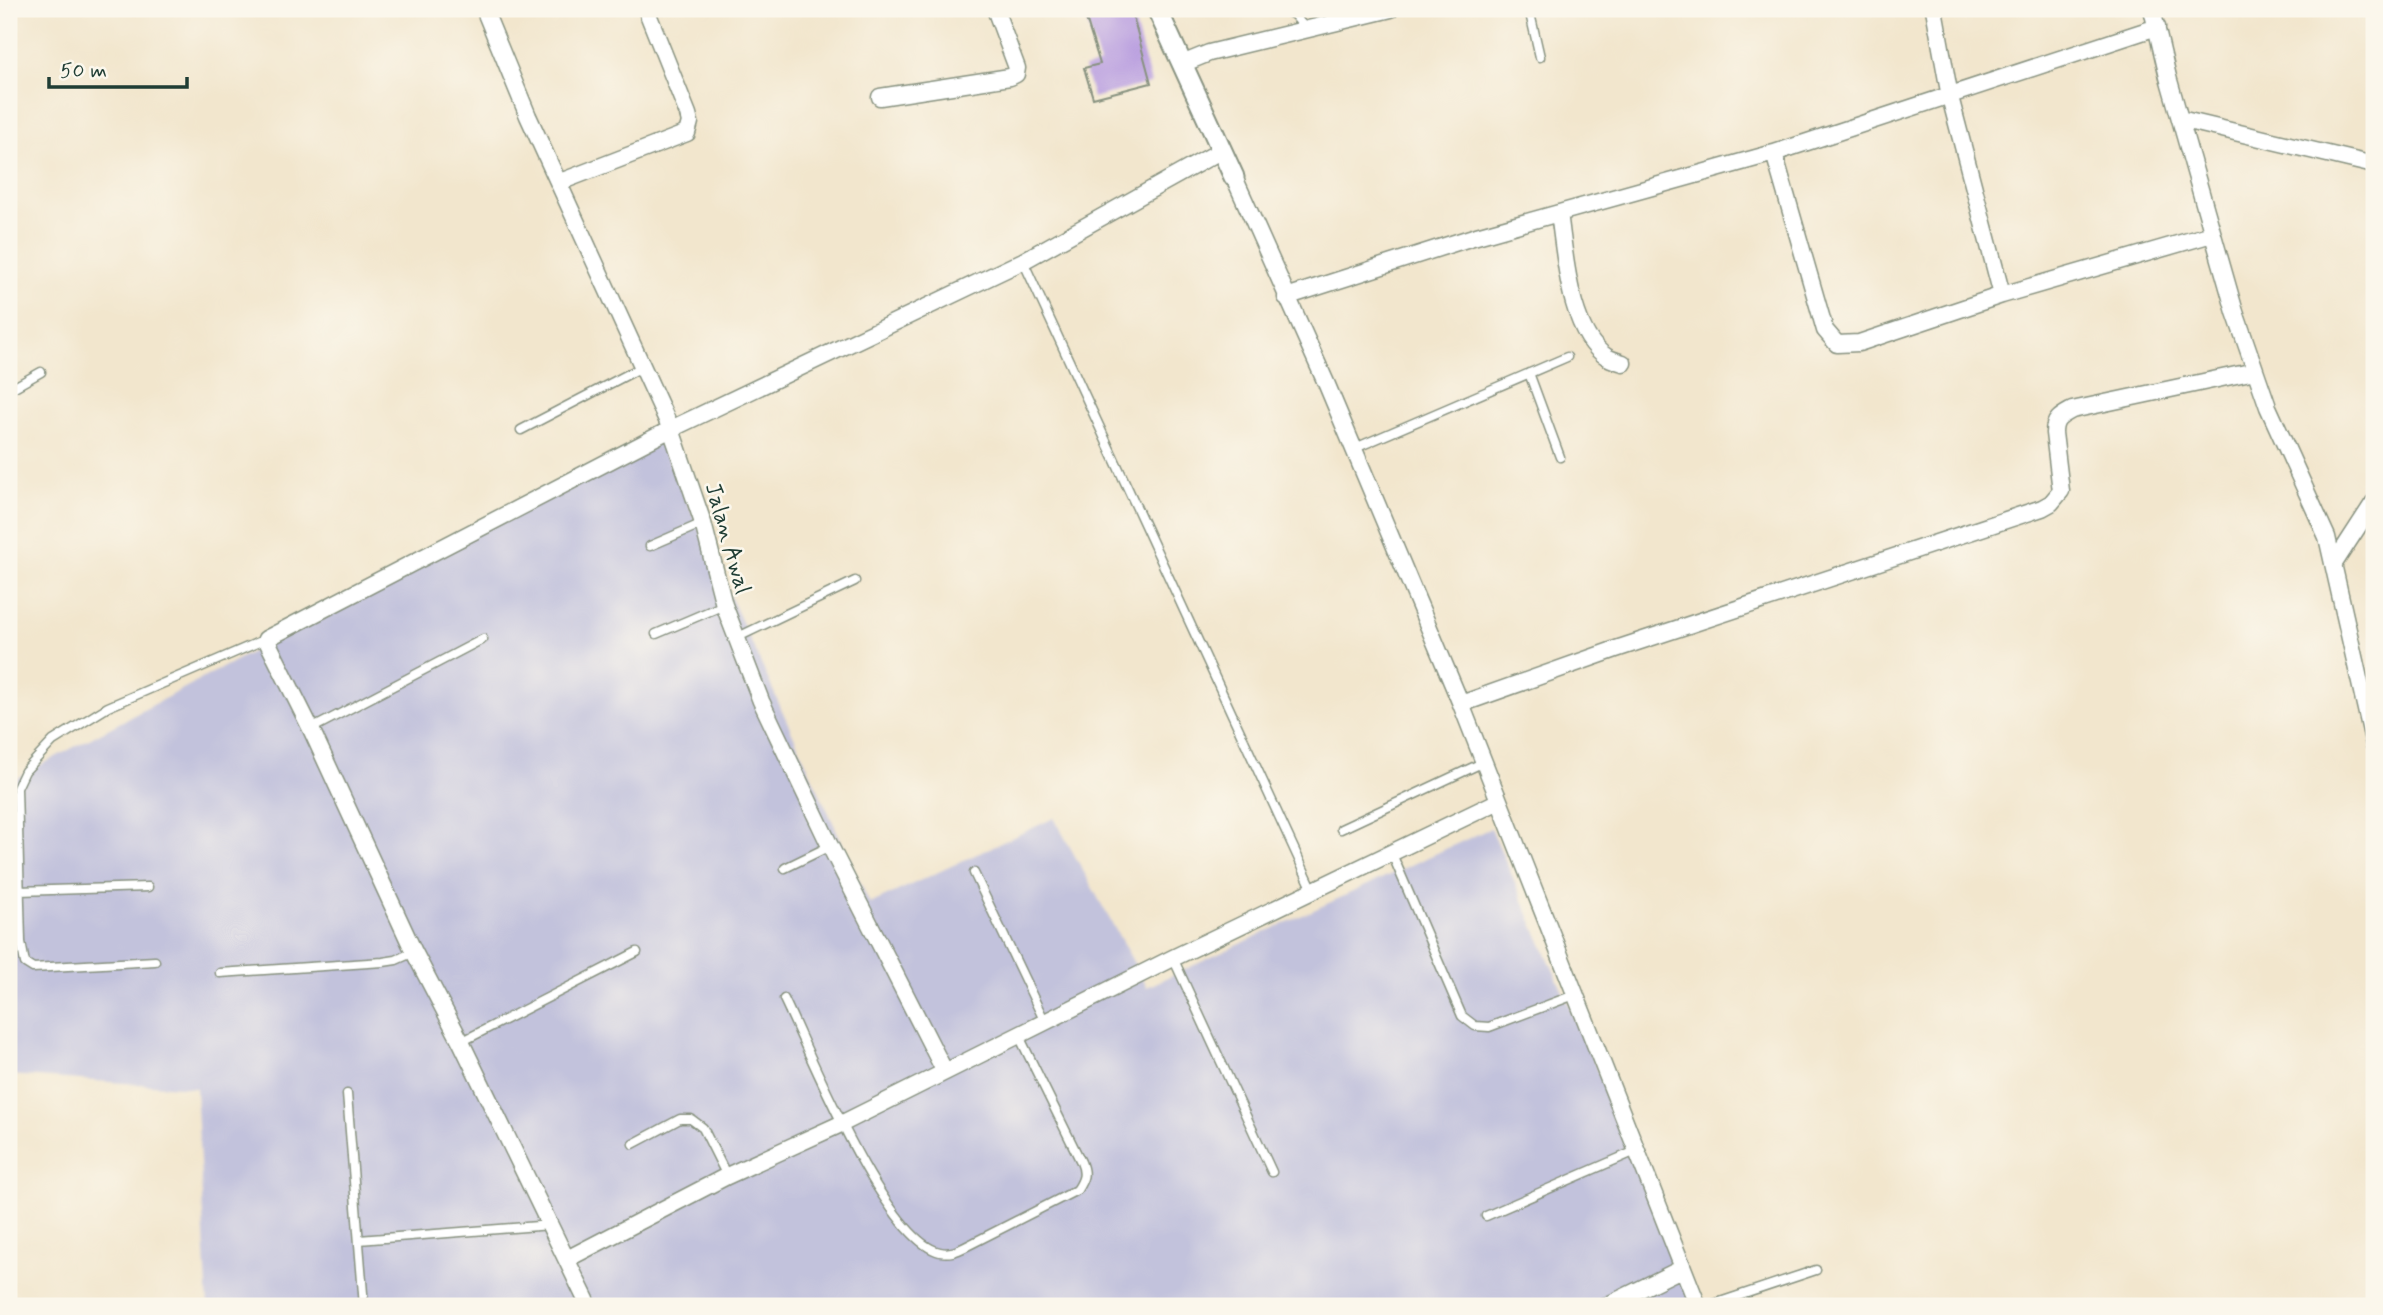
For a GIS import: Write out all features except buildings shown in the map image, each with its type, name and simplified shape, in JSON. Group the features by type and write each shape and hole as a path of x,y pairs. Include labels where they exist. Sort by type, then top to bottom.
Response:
{"street":[{"name":"Jalan Awal","path":"484,9 528,116 671,429 703,523 724,605 761,701 830,846 945,1072"},
{"path":"560,181 687,134 690,122 688,114 646,9"},
{"path":"880,97 1016,74 1017,68 995,9"},
{"path":"1157,9 1196,58 1229,165 1327,385 1461,704 1698,1306"},
{"path":"1196,58 1391,9"},
{"path":"1934,9 1950,97 2002,295"},
{"path":"2152,9 2212,234 2255,371 2284,445 2327,537 2335,562 2355,666 2374,745"},
{"path":"1286,297 1473,237 1774,153 2157,27"},
{"path":"2180,119 2374,165"},
{"path":"1774,153 1825,330 1837,344 1859,343 2002,295 2212,234"},
{"path":"589,1306 461,1042 414,952 311,729 266,639 671,429 1025,265 1229,165"},
{"path":"1559,213 1571,288 1581,325 1600,351 1623,363"},
{"path":"1461,704 1616,649 2042,508 2051,503 2061,491 2054,433 2054,425 2060,416 2072,410 2255,371"},
{"path":"2335,562 2374,502"},
{"path":"567,1259 727,1176 843,1123 1173,958 1499,802"},
{"path":"1606,1306 1683,1268"}],"lane":[{"path":"1284,9 1294,15 1306,29"},
{"path":"1529,9 1540,57"},
{"path":"1025,265 1313,890"},
{"path":"1353,449 1567,357"},
{"path":"521,430 642,367"},
{"path":"9,390 41,372"},
{"path":"1529,373 1560,457"},
{"path":"650,547 703,523"},
{"path":"736,638 855,581"},
{"path":"656,634 724,605"},
{"path":"155,961 33,968 28,966 23,959 22,950 17,789 25,771 53,741 108,707 266,639"},
{"path":"311,729 483,639"},
{"path":"1341,829 1484,762"},
{"path":"785,868 830,846"},
{"path":"1392,854 1462,1016 1475,1026 1489,1027 1577,994"},
{"path":"974,873 1045,1022"},
{"path":"19,891 149,887"},
{"path":"220,973 383,962 414,952"},
{"path":"461,1042 637,952"},
{"path":"1173,958 1272,1172"},
{"path":"784,999 870,1176 913,1235 938,1252 953,1253 1077,1190 1084,1180 1085,1172 1081,1162 1019,1036"},
{"path":"347,1094 364,1306"},
{"path":"633,1144 680,1119 691,1119 703,1128 727,1176"},
{"path":"1486,1216 1638,1150"},
{"path":"359,1240 551,1225"},
{"path":"1708,1306 1816,1270"}],"shaded area":[{"path":"657,435 870,904 1054,818 1147,987 1491,828 1701,1306 208,1306 196,1088 9,1075 9,782"}]}
